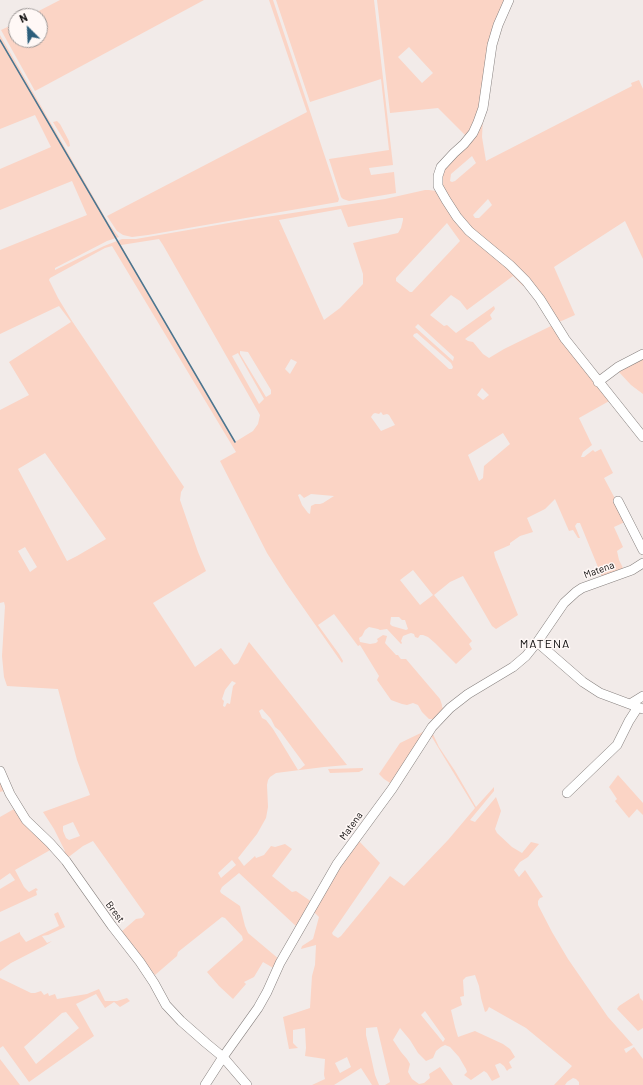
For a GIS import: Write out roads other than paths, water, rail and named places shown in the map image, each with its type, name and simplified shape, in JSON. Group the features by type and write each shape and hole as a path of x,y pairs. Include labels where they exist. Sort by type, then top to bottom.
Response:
{"street":[{"path":"509,0 492,45 483,108 478,122 473,133 442,167 438,176 438,186 450,206 469,231 510,265 526,281 540,299 565,339 643,437"},
{"path":"598,382 618,367 643,354"},
{"path":"618,502 643,550"},
{"name":"Matena","path":"223,1057 268,992 280,963 337,864 392,789 432,727 450,708 513,667 526,656 538,642 564,604 576,592 582,588 632,570 643,563"},
{"path":"538,642 584,682 600,692 637,707"},
{"path":"567,793 617,746 643,696"},
{"name":"Brest","path":"0,771 10,794 26,820 66,861 112,926 140,962 166,1005 181,1021 223,1057 247,1085"},
{"path":"205,1085 223,1057"}],"waterway":[{"path":"0,40 235,442"}],"district":[{"name":"MATENA","path":"545,644"}]}
